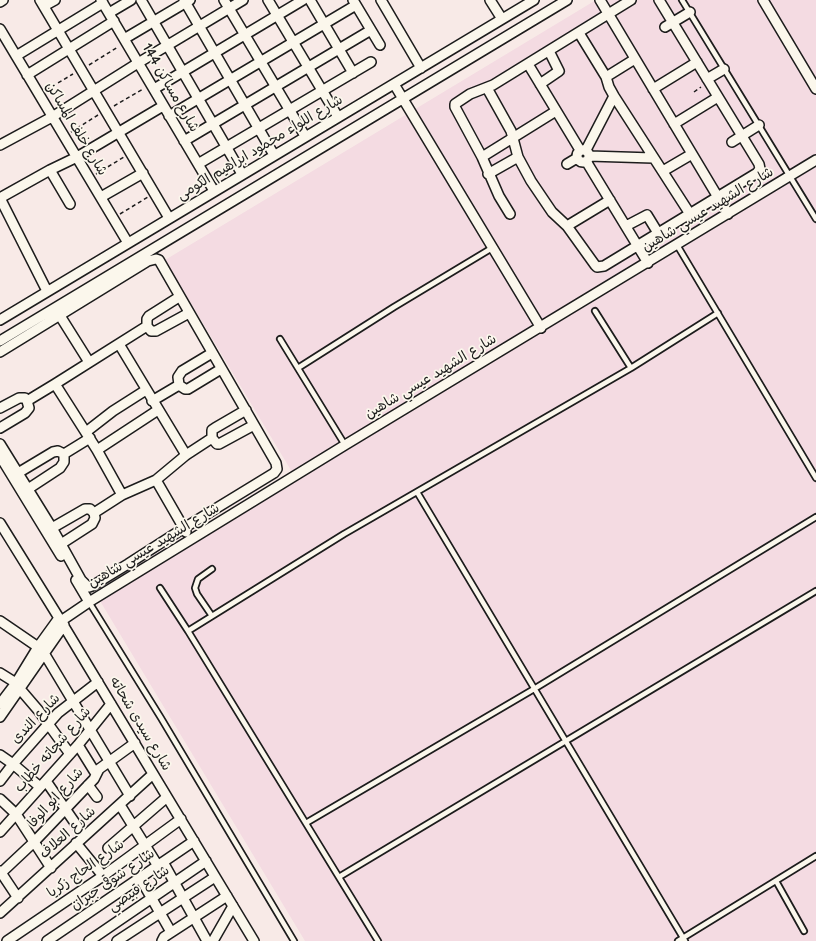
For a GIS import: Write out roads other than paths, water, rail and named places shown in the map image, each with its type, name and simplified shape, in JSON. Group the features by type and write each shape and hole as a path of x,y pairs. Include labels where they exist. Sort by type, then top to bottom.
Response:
{"street":[{"path":"55,0 42,3 169,218"},
{"path":"27,75 69,49 131,0"},
{"path":"141,0 242,174"},
{"path":"0,145 52,117 199,26 227,4 243,0"},
{"path":"268,0 338,117"},
{"path":"154,89 303,0"},
{"path":"310,0 353,73"},
{"path":"381,0 421,68"},
{"path":"490,0 502,19"},
{"name":"شارع اللواء محمود ابراهيم الكومى","path":"0,320 534,0"},
{"path":"0,352 57,312 403,99 568,0"},
{"path":"600,0 728,214"},
{"path":"510,214 499,196 488,174 482,157 455,105 470,94 487,88 528,64 631,0"},
{"path":"487,88 513,137 518,157 531,182 552,212 567,226 593,263 597,267 604,266 759,171 760,166 660,0"},
{"path":"763,0 816,89"},
{"path":"124,39 186,1 274,155"},
{"path":"16,56 59,31 102,2"},
{"name":"شارع مساكن 144","path":"102,2 214,191"},
{"path":"169,116 324,24 355,2 380,45"},
{"path":"227,4 305,136"},
{"path":"665,27 690,12"},
{"name":"شارع خلف المساكن","path":"0,29 128,242"},
{"path":"184,141 371,30"},
{"path":"579,33 606,77 614,96 690,214"},
{"path":"540,84 559,71 548,51"},
{"path":"606,77 635,59"},
{"path":"198,164 371,62"},
{"path":"653,89 697,62"},
{"path":"528,64 648,263"},
{"path":"708,79 724,69"},
{"path":"394,84 540,328"},
{"path":"584,155 614,96"},
{"path":"674,124 718,97"},
{"path":"47,291 0,198 50,170 77,157 164,106"},
{"path":"482,157 556,111"},
{"path":"732,142 759,125"},
{"path":"663,171 692,154"},
{"path":"567,164 584,155 653,158"},
{"path":"488,174 518,157"},
{"name":"شارع الشهيد عيسي شاهين","path":"61,621 89,602 345,445 816,160"},
{"path":"50,170 70,204"},
{"path":"101,197 143,173"},
{"path":"567,226 610,200"},
{"path":"626,226 647,216 658,233"},
{"path":"0,341 57,312 152,259 159,260 276,463 277,469 128,564 92,586 89,586 81,580 52,528 41,516 0,456"},
{"path":"179,297 149,316 147,319 147,326 150,331 156,332 189,313"},
{"path":"57,312 89,362"},
{"path":"27,401 147,326"},
{"path":"119,344 152,401 186,454"},
{"path":"212,353 182,371 178,377 179,385 185,389 188,389 221,369"},
{"path":"56,384 97,450 122,495"},
{"path":"152,401 179,385"},
{"path":"64,454 88,435 113,411 146,390"},
{"path":"0,408 17,399 22,398 27,401"},
{"path":"0,428 25,413 28,408 27,401"},
{"path":"97,450 158,410"},
{"path":"246,410 212,430 212,438 217,444 219,444 254,425"},
{"path":"94,513 122,495 156,480 186,454 212,438"},
{"path":"0,444 28,489 41,516 89,602"},
{"path":"18,473 52,452 64,454"},
{"path":"28,489 60,468 64,462 64,454"},
{"path":"156,480 191,540"},
{"path":"52,528 85,509 90,509 94,513"},
{"path":"61,544 92,524 94,513"},
{"name":"شارع سيدى شحاته","path":"0,523 154,774 254,941"},
{"path":"0,621 41,650 130,796"},
{"path":"0,717 18,686 61,621"},
{"path":"0,673 18,686 49,723 70,754"},
{"name":"شارع الندى","path":"0,781 49,723 73,701 98,682"},
{"path":"0,704 18,686"},
{"name":"شارع شحاته خطاب","path":"0,832 78,745 111,704"},
{"name":"شارع ابو الوفا","path":"0,873 34,842 66,809 94,779 100,769 135,743"},
{"path":"78,745 96,774"},
{"path":"0,755 43,784 66,809 84,836"},
{"name":"شارع العلاف","path":"0,913 154,774"},
{"path":"88,785 97,797"},
{"path":"108,848 167,797"},
{"path":"0,799 16,814 51,868"},
{"path":"120,805 145,845 174,882 207,941"},
{"name":"شارع الحاج زكريا","path":"7,941 103,876 181,819"},
{"name":"شارع شوقى جبران","path":"47,941 194,841"},
{"path":"76,844 103,876"},
{"name":"شارع قبيصي","path":"89,941 206,861"},
{"path":"0,873 18,898"},
{"path":"118,941 215,877"},
{"path":"140,878 171,932"},
{"path":"162,941 164,937 171,932 227,896"},
{"path":"213,941 233,906"}],"lane":[{"path":"682,0 816,219"},
{"path":"677,245 816,478"},
{"path":"298,368 394,306 492,248"},
{"path":"595,311 631,368"},
{"path":"188,631 344,534 631,368 718,313"},
{"path":"280,339 345,445"},
{"path":"417,492 684,939"},
{"path":"306,823 534,689 816,517"},
{"path":"212,569 198,579 195,588 196,594 212,616"},
{"path":"160,588 188,631 378,941"},
{"path":"339,877 816,591"},
{"path":"89,602 161,718 294,941"},
{"path":"678,941 684,939 816,856"},
{"path":"776,881 804,931"}]}
